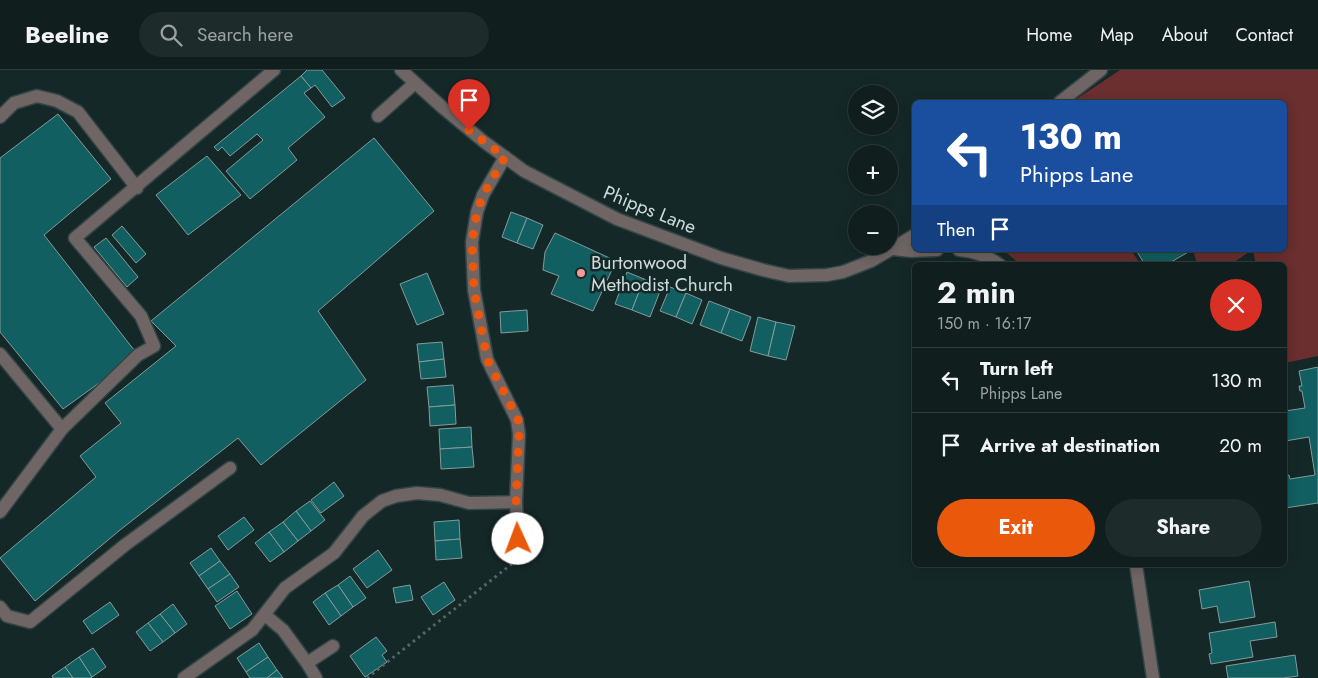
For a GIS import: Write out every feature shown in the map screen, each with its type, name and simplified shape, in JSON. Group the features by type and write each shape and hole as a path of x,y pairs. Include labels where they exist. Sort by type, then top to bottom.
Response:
{"street":[{"path":"0,512 62,429 138,355 154,346 141,316 75,238 137,188 274,70"},
{"name":"Phipps Lane","path":"401,70 442,107 524,171 617,219 721,258 789,276 827,275 856,268 882,255"},
{"path":"1063,100 1101,70"},
{"path":"378,116 414,83"},
{"path":"0,117 14,103 37,96 57,101 78,112 137,188"},
{"path":"505,157 483,195 477,212 472,242 474,290 487,359 518,420 519,434 513,543"},
{"name":"Phipps Lane","path":"898,246 912,237"},
{"path":"898,249 912,251"},
{"path":"984,253 996,262"},
{"path":"0,354 62,429"},
{"path":"0,607 7,616 30,622 125,545 230,468"},
{"path":"184,678 244,637 265,615 284,588 334,553 363,516 382,501 396,496 417,493 440,495 469,503 516,502"},
{"path":"1136,567 1153,678"},
{"path":"265,615 288,637 316,678"},
{"path":"307,663 333,646"}],"path":[{"path":"367,678 513,563 513,543"}],"shaded area":[{"path":"1120,70 1318,70 1318,356 1287,363 1287,262 1255,262 1253,252 1287,252 1287,100 1075,100"},
{"path":"1005,252 1132,252 1139,262 1017,262"},
{"path":"1194,252 1249,252 1234,262 1195,262"}],"building":[{"path":"307,70 322,70 345,98 332,107 315,85 311,88 301,76"},
{"path":"301,76 311,88 304,93 325,117 288,148 297,160 250,199 226,171 263,140 257,134 230,156 222,147 218,151 214,147"},
{"path":"58,114 111,179 44,235 138,355 63,409 0,332 0,158"},
{"path":"374,138 434,211 318,311 366,380 261,465 238,438 120,530 35,601 0,558 96,477 80,456 121,423 105,403 176,346 151,321"},
{"path":"207,156 241,195 188,235 156,195"},
{"path":"511,212 527,218 517,243 502,237"},
{"path":"527,218 543,225 533,249 517,243"},
{"path":"122,226 146,254 136,263 112,235"},
{"name":"Burtonwood Methodist Church","path":"555,233 616,261 593,311 551,294 559,276 543,270 545,252"},
{"path":"106,238 138,277 127,287 94,247"},
{"path":"1137,252 1188,252 1171,262 1143,262"},
{"path":"627,272 644,279 632,310 615,304"},
{"path":"427,273 444,314 417,325 400,284"},
{"path":"644,279 662,286 650,317 632,310"},
{"path":"670,287 686,293 676,317 660,311"},
{"path":"686,293 702,300 692,324 676,317"},
{"path":"709,301 730,309 721,333 700,325"},
{"path":"730,309 751,317 742,341 721,333"},
{"path":"527,310 528,331 501,333 500,312"},
{"path":"758,317 776,322 768,356 750,351"},
{"path":"776,322 795,326 786,360 768,356"},
{"path":"442,342 444,359 419,362 417,344"},
{"path":"444,359 446,377 421,379 419,362"},
{"path":"1318,367 1318,503 1287,508 1287,476 1289,475 1290,479 1315,475 1309,437 1287,441 1287,411 1305,408 1302,391 1300,391 1299,386 1302,386 1299,371"},
{"path":"453,385 455,405 429,407 427,387"},
{"path":"455,405 456,424 430,426 429,407"},
{"path":"471,427 472,447 440,449 439,429"},
{"path":"472,447 474,467 441,469 440,449"},
{"path":"334,482 344,496 321,513 311,500"},
{"path":"310,501 325,520 311,531 296,511"},
{"path":"296,511 311,531 298,541 283,522"},
{"path":"244,517 254,530 228,550 218,536"},
{"path":"459,520 460,539 435,541 434,522"},
{"path":"283,522 298,541 284,552 269,532"},
{"path":"269,532 284,552 270,562 255,543"},
{"path":"460,539 462,558 436,560 435,541"},
{"path":"211,548 220,561 199,576 190,563"},
{"path":"378,550 392,570 367,588 353,569"},
{"path":"220,561 230,574 208,589 199,576"},
{"path":"230,574 239,587 217,602 208,589"},
{"path":"350,576 366,598 353,607 338,585"},
{"path":"1249,581 1255,617 1220,623 1217,606 1202,609 1199,590"},
{"path":"444,582 455,600 433,615 421,597"},
{"path":"338,585 353,607 341,616 325,593"},
{"path":"410,585 413,600 396,603 393,588"},
{"path":"237,591 252,614 230,629 215,606"},
{"path":"325,593 341,616 329,625 313,602"},
{"path":"110,602 119,615 92,634 83,621"},
{"path":"173,604 187,624 175,633 160,614"},
{"path":"160,614 175,633 163,642 148,623"},
{"path":"1275,622 1277,637 1250,641 1253,657 1211,664 1209,654 1212,653 1209,633"},
{"path":"148,623 163,642 150,651 136,632"},
{"path":"376,637 387,651 382,655 387,662 365,677 350,656"},
{"path":"259,643 268,657 246,672 237,658"},
{"path":"93,648 106,667 92,677 79,657"},
{"path":"1295,655 1298,676 1283,678 1228,678 1226,666"},
{"path":"79,657 91,678 73,678 65,667"},
{"path":"268,657 277,670 267,678 250,678 246,672"},
{"path":"65,667 73,678 53,678 52,676"},
{"path":"277,670 283,678 267,678"}],"place":[{"name":"Burtonwood Methodist Church","path":"581,273"}],"route":[{"path":"469,130 505,157 483,195 473,229 472,242 474,290 487,359 518,420 516,502 518,539"}]}
